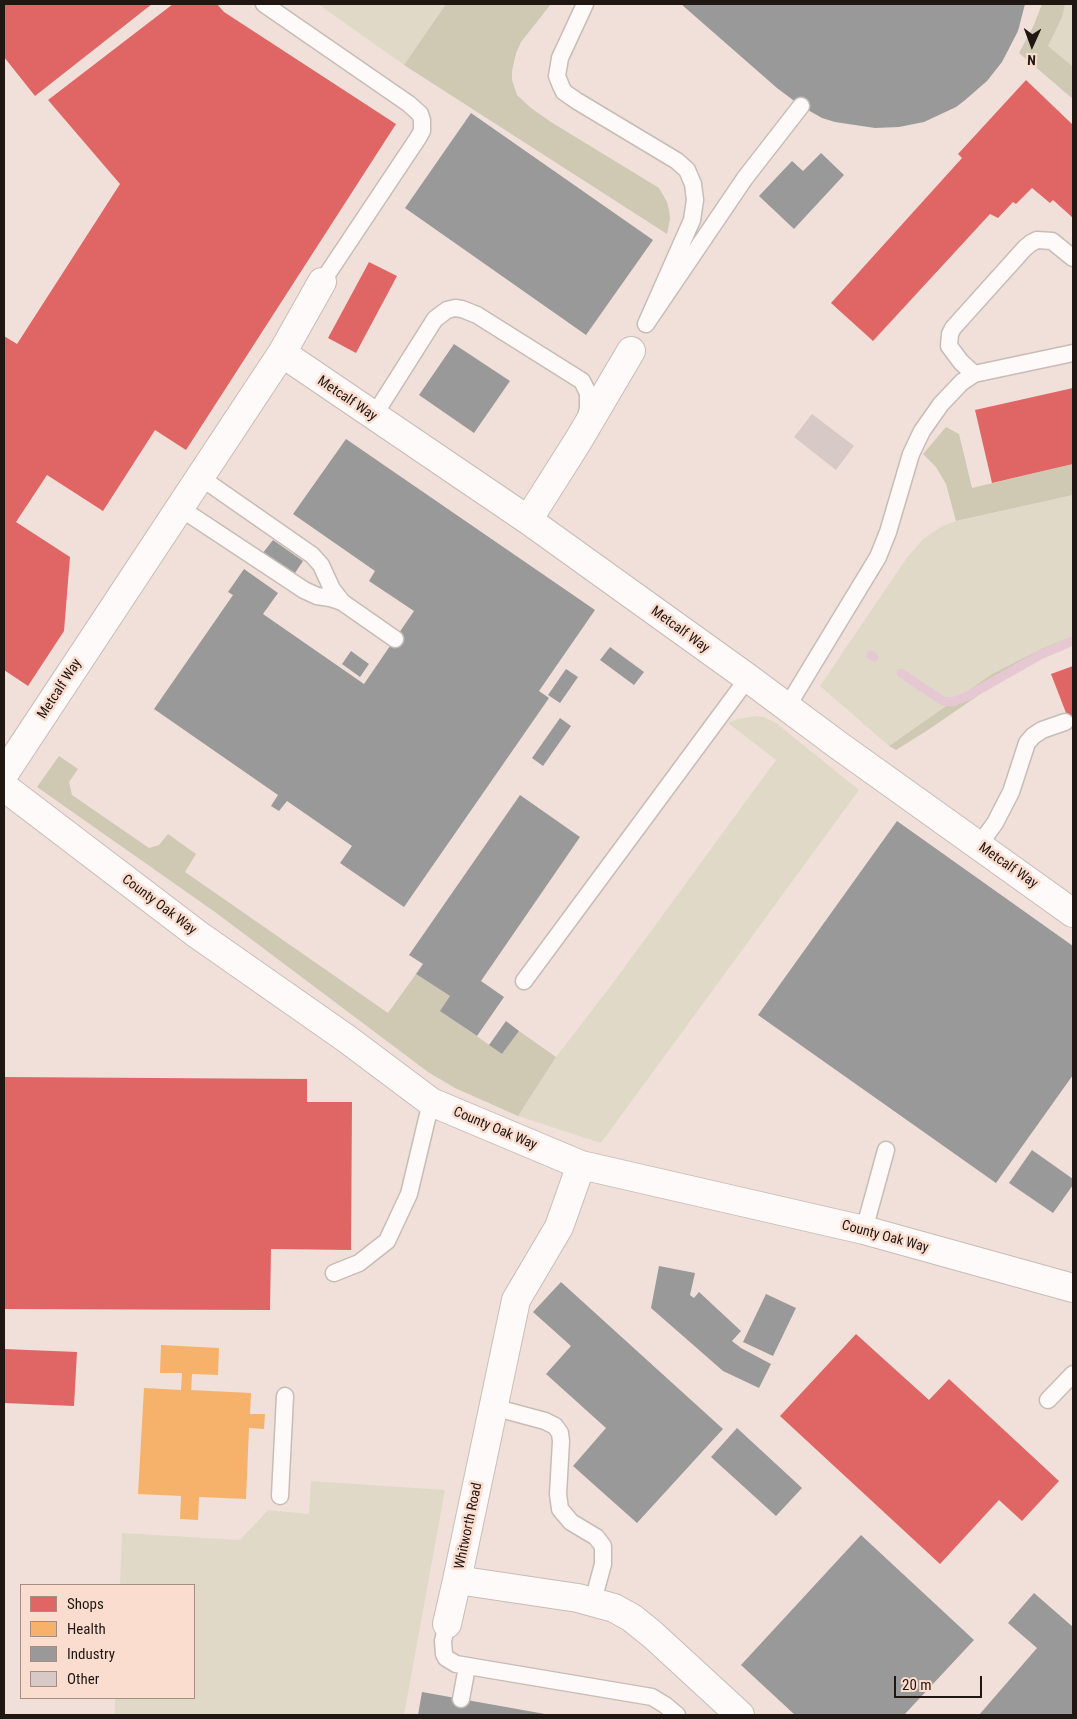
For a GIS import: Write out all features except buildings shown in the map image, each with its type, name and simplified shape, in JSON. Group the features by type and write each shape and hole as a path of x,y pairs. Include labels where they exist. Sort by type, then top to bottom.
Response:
{"street":[{"name":"Metcalf Way","path":"4,774 282,353 322,282"},
{"path":"528,520 578,441 631,351"},
{"name":"Metcalf Way","path":"282,353 373,417 528,520 1073,913"},
{"name":"County Oak Way","path":"4,787 197,934 347,1039 431,1102 581,1165 864,1230 1073,1288"},
{"name":"Whitworth Road","path":"581,1165 559,1227 516,1300 457,1580 593,1601 614,1608 637,1622 740,1715"},
{"path":"447,1624 457,1580"}],"lane":[{"path":"264,4 409,104 420,114 422,120 422,130 418,138 322,282"},
{"path":"585,4 560,58 557,76 564,92 677,160 687,170 693,184 695,200 692,220 646,324"},
{"path":"631,351 646,324 745,178 801,106"},
{"path":"974,374 961,362 949,346 950,334 953,328 1031,243 1037,240 1052,241 1073,258"},
{"path":"373,417 435,319 447,310 462,308 477,315 582,381 586,386 589,400 587,415 578,441"},
{"path":"787,707 878,558 888,532 911,454 922,430 941,404 953,390 974,374 1073,353"},
{"path":"200,477 312,555 321,564 332,589 342,602"},
{"path":"180,508 304,590 317,596 342,602 395,639"},
{"path":"524,981 748,678"},
{"path":"979,846 995,823 1011,792 1027,743 1042,730 1065,722"},
{"path":"334,1273 359,1263 387,1241 409,1194 431,1102"},
{"path":"864,1230 886,1150"},
{"path":"1048,1400 1073,1374"},
{"path":"280,1496 285,1396"},
{"path":"494,1407 546,1421 560,1433 558,1494 560,1509 571,1522 596,1537 603,1546 603,1564 593,1601"},
{"path":"447,1624 443,1641 444,1654 450,1661 467,1667 652,1697 677,1715"},
{"path":"461,1699 467,1667"}],"shaded area":[{"path":"318,4 446,4 404,65"},
{"path":"446,4 551,4 521,42 516,53 512,80 517,95 551,122 659,188 669,210 670,219 667,234 404,65"},
{"path":"1042,4 1065,4 1062,17 1048,46 1073,67 1073,99 1019,53 1033,27"},
{"path":"1060,4 1073,4 1073,97 1037,68"},
{"path":"946,427 959,434 972,488 1073,464 1073,495 956,521 946,484 936,467 923,454"},
{"path":"1073,495 1073,636 1041,649 992,674 889,746 820,686 906,559 923,539 942,526 953,522"},
{"path":"1073,636 1073,645 1042,657 1011,673 896,750 889,746 992,674 1041,649"},
{"path":"756,716 764,717 776,723 859,790 601,1143 518,1116 556,1057 610,987 776,760 728,723 737,719"},
{"path":"59,756 78,769 69,782 72,795 149,848 159,845 168,834 196,854 185,872 388,1013 416,974 450,996 441,1011 502,1054 519,1031 556,1057 518,1116 455,1088 428,1072 215,912 37,787"},
{"path":"311,1481 445,1490 404,1715 115,1715 115,1699 195,1699 195,1584 120,1584 122,1533 240,1540 268,1510 309,1514"}],"waterway":[{"path":"901,673 943,701 952,702 968,696 1040,655 1073,641"}]}
